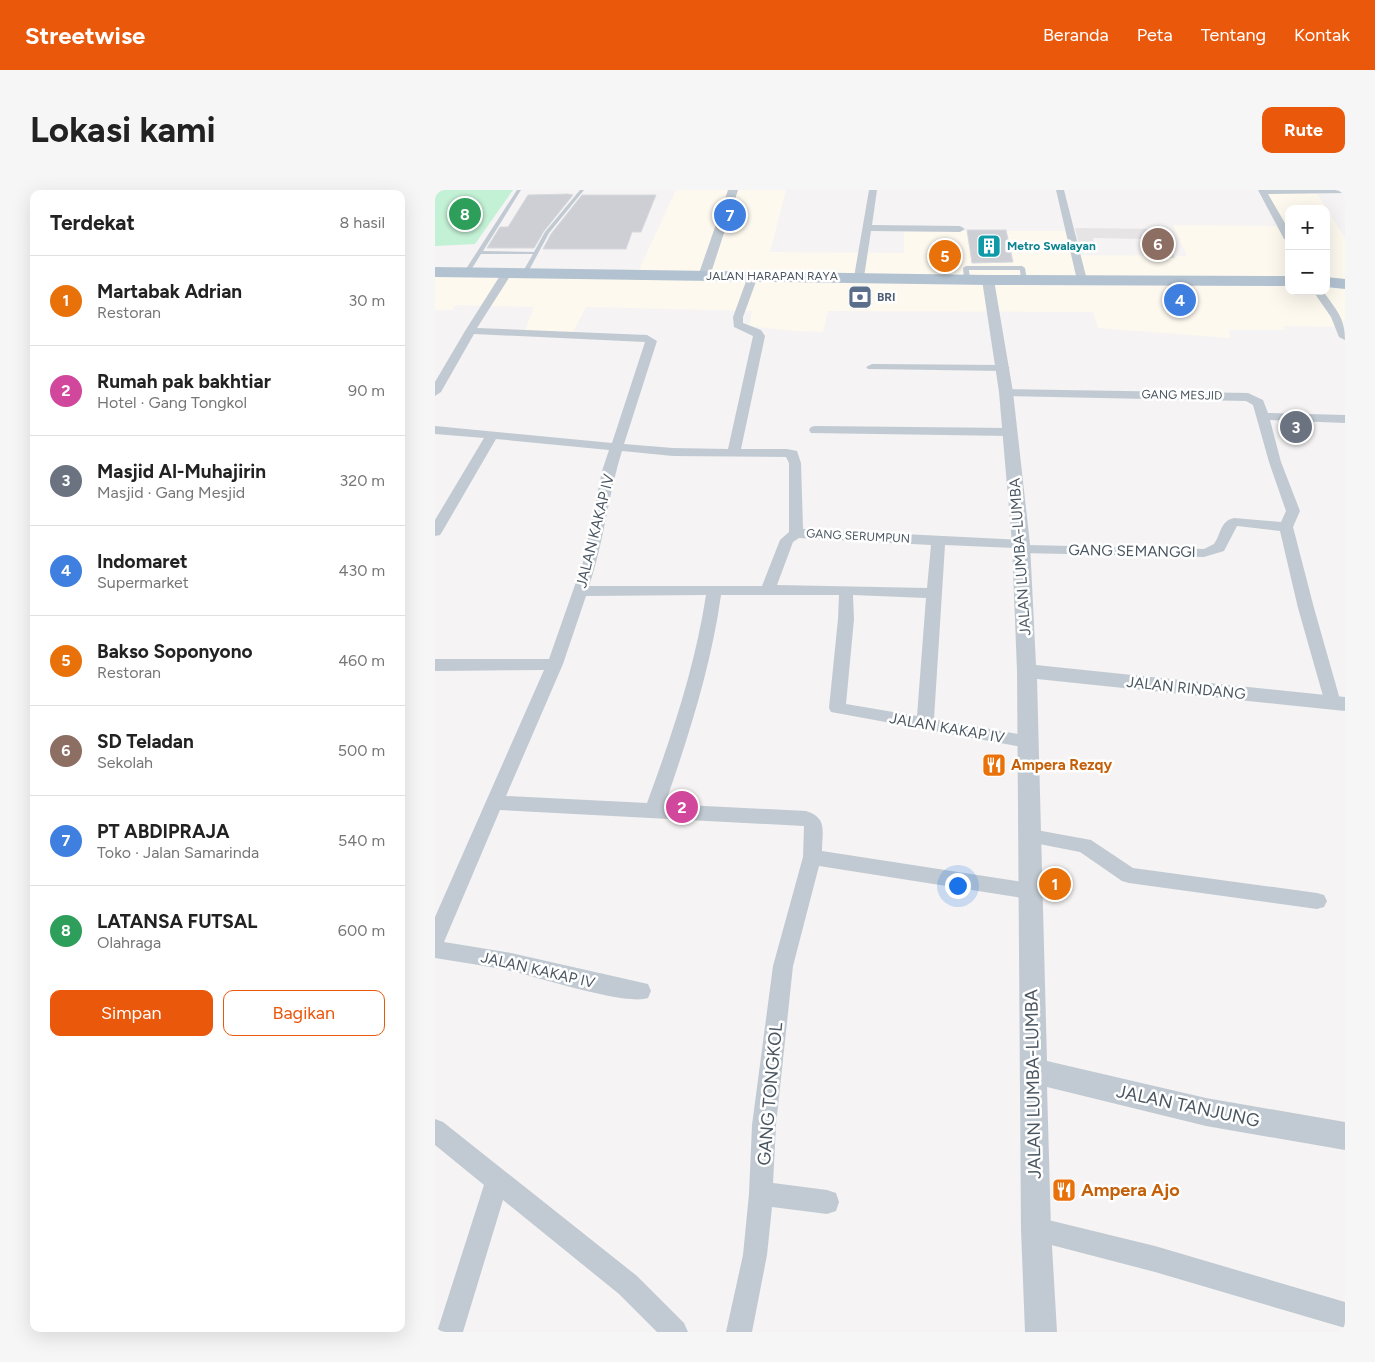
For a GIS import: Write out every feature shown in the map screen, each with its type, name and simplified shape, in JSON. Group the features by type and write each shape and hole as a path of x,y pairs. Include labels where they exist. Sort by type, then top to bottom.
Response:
{"main road":[{"name":"JALAN HARAPAN RAYA","path":"435,272 1024,280 1285,281"},
{"path":"1330,282 1345,284"}],"street":[{"path":"704,276 733,190"},
{"path":"859,277 873,190"},
{"path":"1060,190 1082,280"},
{"path":"1285,232 1262,190 1345,190"},
{"path":"867,228 960,229"},
{"path":"435,392 470,331 507,273"},
{"path":"435,430 493,434 617,448 733,454 759,336 757,332 738,325 738,318 753,276"},
{"name":"JALAN LUMBA-LUMBA","path":"977,279 1004,368 1021,547 1027,671 1031,836 1029,891 1036,1229 1041,1332"},
{"path":"1321,295 1341,318 1345,337"},
{"name":"JALAN KAKAP IV","path":"435,940 555,664 590,562 609,471 651,341 647,338 470,331"},
{"path":"872,367 1004,368"},
{"name":"GANG MESJID","path":"1006,392 1248,396 1259,403 1262,416"},
{"path":"1339,703 1306,608 1286,527 1293,511 1275,462 1262,416 1345,419"},
{"path":"815,430 1010,432"},
{"path":"435,532 493,434"},
{"name":"GANG SERUMPUN","path":"733,454 792,454 795,463 796,533 825,536 938,540 1021,547"},
{"name":"GANG SEMANGGI","path":"1021,547 1204,553 1215,551 1222,546 1229,526 1234,522 1286,527"},
{"path":"769,590 787,540 796,533"},
{"path":"925,724 938,540"},
{"path":"580,591 846,590 933,594"},
{"name":"JALAN KAKAP IV","path":"846,590 846,619 837,708 1028,742"},
{"path":"654,810 684,725 707,639 714,591"},
{"path":"435,665 555,664"},
{"name":"JALAN RINDANG","path":"1027,671 1339,703"},
{"name":"GANG TONGKOL","path":"495,803 806,818 813,822 812,857 783,966 764,1126 761,1194 755,1256 739,1332"},
{"path":"1031,836 1084,845 1129,876 1317,901"},
{"path":"812,857 1029,891"},
{"name":"JALAN KAKAP IV","path":"435,949 511,962 600,984 641,991"},
{"name":"JALAN TANJUNG","path":"1033,1071 1206,1112 1345,1136"},
{"path":"435,1130 628,1285 675,1332"},
{"path":"451,1332 498,1179"},
{"path":"761,1194 827,1202"},
{"path":"1036,1229 1155,1259 1345,1315"}],"lane":[{"path":"467,272 519,190"},
{"path":"525,273 547,233 582,190"},
{"path":"479,252 535,253"},
{"path":"977,279 966,268 1022,268 1024,280"}],"shaded area":[{"path":"676,190 786,190 770,252 904,253 904,231 1073,231 1079,255 1187,256 1173,225 1277,226 1260,192 1316,192 1324,205 1285,205 1285,295 1330,295 1330,214 1345,238 1345,320 1343,320 1345,327 1283,326 1285,330 1229,330 1230,338 1098,328 1093,312 828,311 823,332 749,326 752,311 586,307 572,334 524,333 534,307 456,305 452,310 435,310 435,269 638,272"},
{"path":"1075,228 1164,229 1175,258 1152,258 1145,239 1093,238 1096,250 1080,250"}],"green space":[{"path":"435,190 513,190 475,244 435,246"}],"building":[{"path":"528,195 573,195 544,231 534,248 487,248 500,227 508,227"},
{"path":"582,195 656,195 641,232 632,232 626,249 543,249 551,234"},
{"name":"Metro Swalayan","path":"967,230 1006,230 1013,262 972,263"}],"place":[{"name":"LATANSA FUTSAL","path":"465,214"},
{"name":"PT ABDIPRAJA","path":"730,215"},
{"name":"SD Teladan","path":"1158,244"},
{"name":"Metro Swalayan","path":"989,246"},
{"name":"Bakso Soponyono","path":"945,256"},
{"name":"BRI","path":"860,297"},
{"name":"Indomaret","path":"1180,300"},
{"name":"Masjid Al-Muhajirin","path":"1296,427"},
{"name":"Ampera Rezqy","path":"994,765"},
{"name":"Rumah pak bakhtiar","path":"682,807"},
{"name":"Martabak Adrian","path":"1055,884"},
{"name":"Ampera Ajo","path":"1064,1190"}]}
